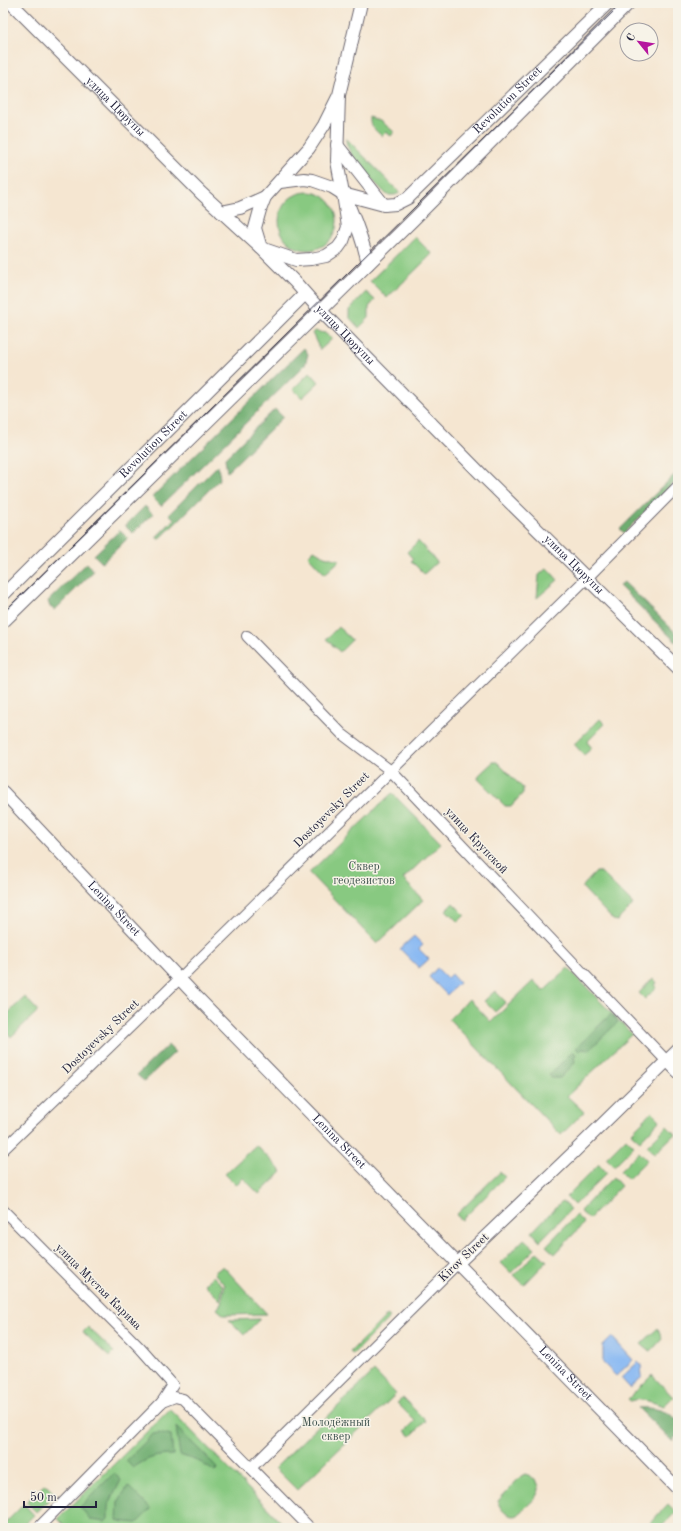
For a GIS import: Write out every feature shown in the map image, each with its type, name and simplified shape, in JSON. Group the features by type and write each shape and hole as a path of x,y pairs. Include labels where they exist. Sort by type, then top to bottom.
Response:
{"main road":[{"name":"улица Цюрупы","path":"11,3 201,193 261,248 482,475 678,668"},
{"path":"265,197 257,219 256,228 261,248 296,260 318,259 332,253 343,241 348,227 337,161 339,95 361,3"},
{"name":"Revolution Street","path":"384,205 396,204 408,198 608,3"},
{"path":"3,622 413,220 629,3"},
{"path":"221,212 240,208 265,197 310,148 324,125 339,95"},
{"path":"337,146 384,205"},
{"path":"280,182 304,179 312,180 332,187 343,194 384,205"},
{"path":"343,194 358,226 366,249 368,264"},
{"name":"Revolution Street","path":"3,595 306,294"},
{"name":"Lenina Street","path":"3,792 179,979 678,1489"},
{"name":"Kirov Street","path":"458,1263 678,1050"}],"street":[{"name":"Dostoyevsky Street","path":"3,1150 391,771 678,486"},
{"name":"улица Крупской","path":"247,636 342,734 391,771 678,1073"},
{"name":"улица Мустая Карима","path":"3,1210 140,1348 173,1385 162,1402"},
{"name":"Kirov Street","path":"251,1468 458,1263"},
{"path":"38,1528 162,1402 175,1397 183,1399 310,1528"}],"green space":[{"path":"371,118 381,121 394,132 391,136 386,132 382,136 372,126"},
{"path":"346,138 400,193 395,195 387,195 368,176 350,153"},
{"path":"308,192 319,194 329,200 335,210 337,221 335,232 329,242 319,248 308,250 297,248 287,242 281,232 279,221 281,210 287,200 297,194"},
{"path":"415,237 432,254 387,298 370,281"},
{"path":"366,292 375,300 369,307 369,318 359,328 349,317 349,310"},
{"path":"315,331 325,333 332,339 320,350 312,333"},
{"path":"304,348 308,354 305,365 161,506 152,497"},
{"path":"310,372 319,382 302,398 293,389"},
{"path":"275,409 283,417 227,472 225,458"},
{"path":"218,465 220,479 159,540 156,537 174,519 169,514"},
{"path":"678,471 678,479 624,533 620,529"},
{"path":"145,506 153,514 133,533 125,526"},
{"path":"120,530 128,538 102,563 94,555"},
{"path":"418,541 437,562 424,574 411,561 413,559 407,552"},
{"path":"314,550 324,556 340,560 325,574 308,556"},
{"path":"87,563 94,571 55,610 50,607 48,601"},
{"path":"547,568 558,580 537,598 539,575"},
{"path":"624,582 678,635 678,644 619,586"},
{"path":"338,627 352,640 340,652 326,639"},
{"path":"600,719 605,724 587,742 592,748 584,755 574,744"},
{"path":"493,762 497,762 523,788 523,793 511,806 505,806 478,779 479,775"},
{"name":"Сквер геодезистов","path":"392,793 441,843 403,879 423,900 377,944 309,873"},
{"path":"596,872 603,874 633,904 617,921 613,920 582,887"},
{"path":"453,903 465,915 458,922 446,910"},
{"path":"568,968 632,1034 567,1096 584,1112 561,1135 449,1019 469,999 491,1022 533,981 544,991"},
{"path":"653,978 657,983 655,985 657,987 645,999 639,993"},
{"path":"495,991 506,1002 495,1012 484,1001"},
{"path":"25,997 38,1011 11,1037 3,1028 3,1018"},
{"path":"611,1014 618,1022 589,1050 582,1049 579,1051 576,1048"},
{"path":"168,1045 175,1052 144,1081 137,1075"},
{"path":"573,1051 576,1054 574,1057 575,1063 560,1078 552,1078 549,1075"},
{"path":"652,1112 660,1120 640,1141 631,1133"},
{"path":"667,1126 675,1134 654,1154 647,1146"},
{"path":"626,1138 634,1146 614,1166 606,1158"},
{"path":"256,1145 282,1172 259,1194 243,1178 236,1185 225,1174"},
{"path":"639,1152 647,1160 628,1179 620,1171"},
{"path":"599,1164 607,1173 574,1205 566,1197"},
{"path":"500,1172 505,1177 462,1220 456,1215"},
{"path":"613,1177 621,1186 589,1219 580,1211"},
{"path":"562,1201 571,1209 540,1241 532,1232"},
{"path":"576,1215 584,1223 555,1254 546,1246"},
{"path":"524,1239 535,1249 511,1273 501,1263"},
{"path":"537,1252 547,1261 524,1285 514,1275"},
{"path":"223,1266 267,1314 224,1315 217,1309 221,1304 225,1285 214,1273"},
{"path":"213,1276 223,1286 220,1300 204,1284"},
{"path":"387,1315 390,1317 353,1354 350,1352"},
{"path":"260,1319 244,1335 229,1320"},
{"path":"88,1327 114,1352 109,1357 83,1332"},
{"path":"658,1328 662,1339 651,1351 648,1350 641,1344"},
{"name":"Молодёжный сквер","path":"374,1371 396,1394 297,1490 275,1468"},
{"path":"652,1375 673,1397 664,1406 643,1400 630,1401 628,1399"},
{"path":"403,1398 426,1421 411,1436 405,1431 415,1421 397,1403"},
{"path":"638,1408 660,1410 674,1417 678,1421 678,1434 672,1441"},
{"path":"170,1409 287,1528 67,1528 58,1519"},
{"path":"176,1427 217,1467 218,1469 215,1472 200,1462 180,1455"},
{"path":"159,1433 171,1436 173,1455 152,1458 133,1468 126,1461 153,1434"},
{"path":"114,1473 121,1480 108,1506 108,1519 105,1522 91,1520 80,1507"},
{"path":"525,1474 536,1481 539,1486 539,1490 534,1500 517,1515 511,1516 502,1510 498,1501 521,1476"},
{"path":"45,1484 55,1494 36,1512 26,1502"},
{"path":"128,1486 151,1509 137,1523 117,1521 118,1502"},
{"path":"24,1504 34,1515 21,1528 3,1528 3,1525"},
{"path":"668,1504 676,1512 660,1528 655,1528 650,1523"}],"water":[{"path":"414,936 423,945 419,949 429,959 419,968 400,949"},
{"path":"437,968 447,978 451,974 459,983 447,995 429,977"},
{"path":"612,1337 633,1360 616,1376 603,1363 603,1346"},
{"path":"638,1362 641,1365 642,1377 630,1388 621,1378"}],"tram line":[{"path":"3,613 622,3"}]}
